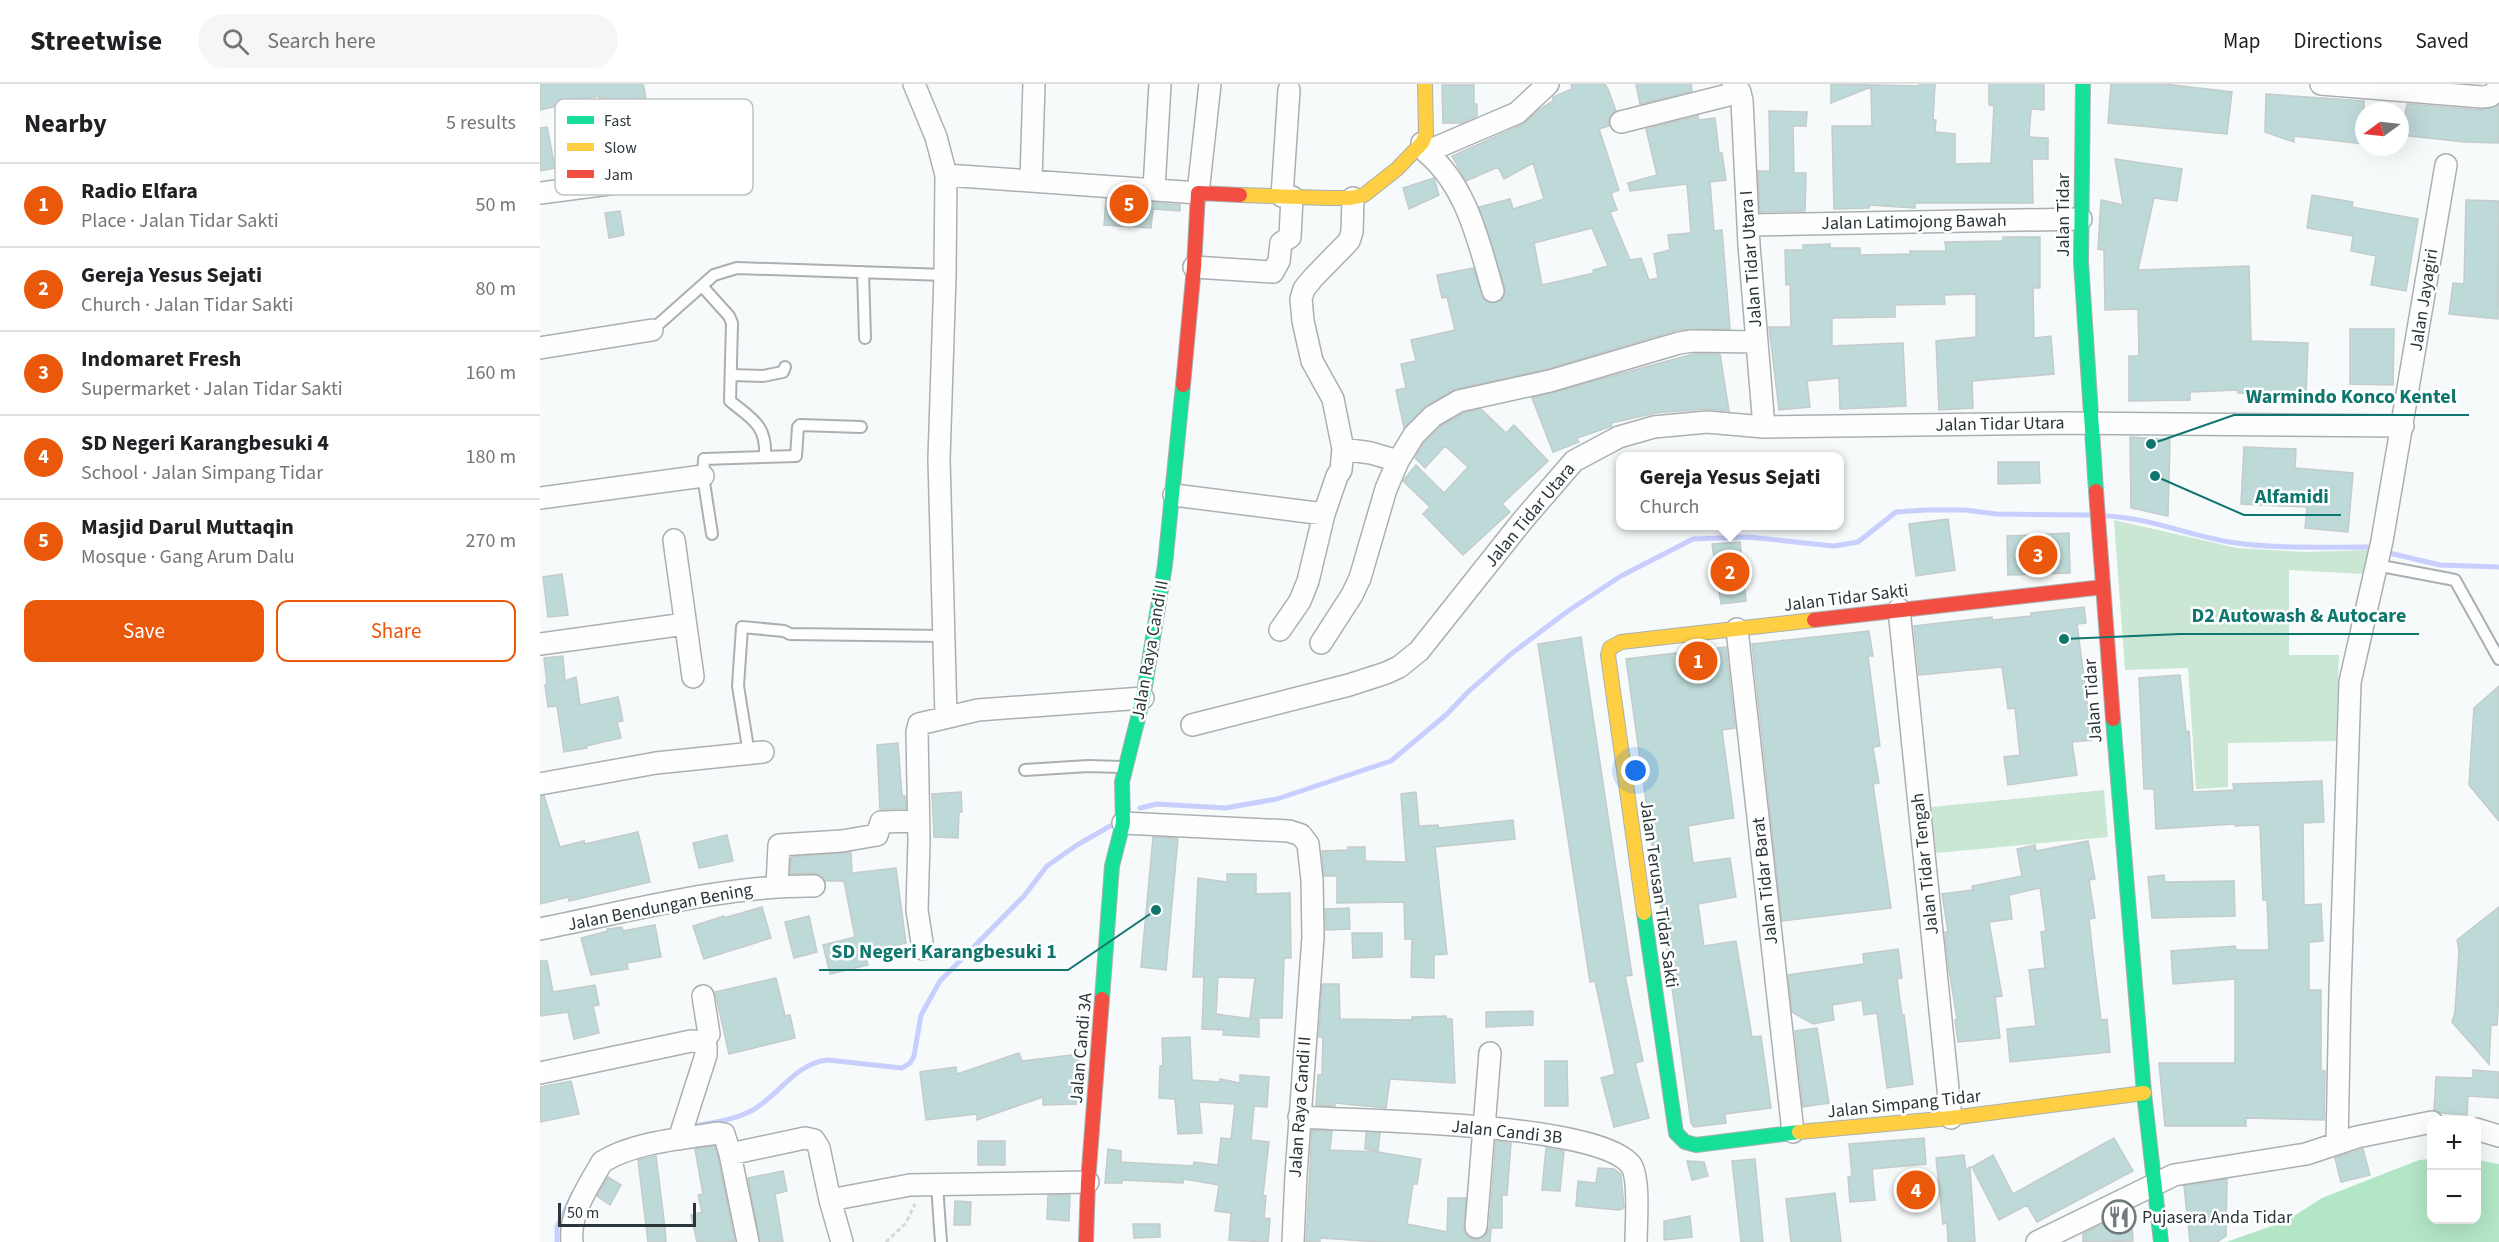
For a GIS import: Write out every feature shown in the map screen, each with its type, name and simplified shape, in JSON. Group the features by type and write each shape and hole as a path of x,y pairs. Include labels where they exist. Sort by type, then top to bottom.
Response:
{"street":[{"path":"914,84 936,137 946,175 939,459 946,716"},
{"path":"1031,180 1034,84"},
{"path":"1154,189 1160,84"},
{"path":"1198,193 1210,84"},
{"path":"1424,147 1425,84"},
{"path":"946,175 1198,193 1353,198 1364,195 1378,185 1424,147 1517,113 1548,84"},
{"name":"Jalan Tidar","path":"2083,84 2081,262 2099,533 2144,1093 2161,1242"},
{"path":"2321,84 2490,93"},
{"path":"1621,122 1736,88"},
{"name":"Jalan Tidar Utara I","path":"1736,88 1742,101 1748,225 1764,427"},
{"path":"1194,267 1272,272 1279,261 1281,243 1290,237 1287,197 1289,90"},
{"path":"1424,147 1441,164 1466,207 1476,233 1492,291"},
{"name":"Jalan Jayagiri","path":"2337,1144 2349,696 2353,664 2379,554 2403,426 2446,165"},
{"path":"540,193 555,191"},
{"name":"Jalan Raya Candi II","path":"1198,193 1194,267 1174,495 1143,698 1122,782 1123,823 1289,831 1300,836 1308,844 1312,864 1313,938 1299,1117 1293,1242"},
{"path":"1280,630 1300,601 1308,581 1324,514 1344,462 1333,399 1312,361 1303,321 1302,299 1304,289 1349,241 1352,232 1353,198"},
{"name":"Jalan Latimojong Bawah","path":"1748,225 2081,219"},
{"path":"540,348 652,330"},
{"path":"1321,642 1352,595 1360,578 1386,489 1398,461 1420,428 1433,416 1460,401 1550,381 1685,342 1757,342"},
{"name":"Jalan Tidar Utara","path":"1192,725 1349,685 1399,667 1419,651 1558,477 1586,453 1639,430 1674,424 1707,422 1764,427 2092,423 2403,426"},
{"path":"1343,449 1371,453 1398,461"},
{"path":"540,498 703,476"},
{"path":"1174,495 1324,514"},
{"path":"674,540 693,676"},
{"name":"Jalan Tidar Sakti","path":"1609,663 1610,648 1621,642 2103,587"},
{"name":"Jalan Tidar Tengah","path":"1899,609 1951,1118"},
{"path":"540,644 685,624"},
{"name":"Jalan Tidar Barat","path":"1737,629 1793,1132"},
{"name":"Jalan Terusan Tidar Sakti","path":"1609,663 1674,1129"},
{"path":"923,949 917,910 918,727 922,722 978,710 1143,698"},
{"path":"540,784 656,763 756,753"},
{"path":"779,886 779,845 857,839 877,835 881,822 918,820"},
{"name":"Jalan Candi 3A","path":"1086,1242 1088,1182 1112,866 1123,823"},
{"name":"Jalan Bendungan Bening","path":"540,929 736,891 779,886 814,886"},
{"path":"702,1042 709,1034 703,996"},
{"path":"540,1073 692,1041 702,1042 706,1046 706,1055 682,1130"},
{"path":"1476,1227 1490,1053"},
{"name":"Jalan Simpang Tidar","path":"1674,1129 1682,1141 1693,1146 1793,1132 1951,1118 2144,1093"},
{"name":"Jalan Candi 3B","path":"1299,1117 1485,1127 1560,1136 1611,1153 1627,1162 1634,1174 1636,1242"},
{"path":"2037,1242 2174,1175 2306,1154 2357,1137 2427,1123"},
{"path":"572,1242 571,1225 602,1162 682,1130 724,1134 748,1242"},
{"path":"2481,1131 2499,1136"},
{"path":"730,1154 810,1138 814,1140 819,1149 842,1242"},
{"path":"830,1200 910,1185 937,1193 1088,1182"}],"lane":[{"path":"652,330 714,275 737,268 945,275"},
{"path":"863,272 865,338"},
{"path":"702,286 729,316 732,323 730,400 760,426 766,443 765,457"},
{"path":"730,375 763,376 783,372 785,367"},
{"path":"712,534 703,476 704,459 797,455 800,425 861,427"},
{"path":"2379,554 2455,580 2499,659"},
{"path":"756,753 738,686 742,627 784,631 790,634 943,636"},
{"path":"1025,770 1088,766 1126,767"},
{"path":"937,1193 941,1242"}],"path":[{"path":"886,1242 906,1223 915,1203 937,1193"}],"green space":[{"path":"2114,520 2237,548 2305,552 2369,550 2364,574 2289,570 2289,655 2339,655 2336,741 2228,743 2228,787 2196,789 2188,668 2125,670"},
{"path":"2104,790 2108,837 1936,853 1931,807"},
{"path":"2427,1159 2427,1224 2481,1224 2481,1161 2499,1164 2499,1242 2226,1242 2286,1221 2322,1198 2419,1160"}],"building":[{"path":"540,84 643,84 646,98 600,99 599,96 586,99 555,99 555,106 540,110"},
{"path":"1571,84 1605,84 1608,89 1616,111 1609,118 1609,126 1599,129 1619,190 1611,193 1617,210 1610,212 1630,260 1641,258 1649,280 1658,278 1654,254 1670,250 1668,235 1691,233 1687,184 1630,191 1628,183 1657,175 1646,129 1698,116 1699,120 1715,118 1719,153 1722,153 1726,180 1710,182 1714,231 1722,230 1730,329 1677,330 1547,369 1456,389 1426,405 1404,428 1396,390 1406,388 1401,364 1416,361 1411,340 1455,330 1447,297 1442,298 1437,275 1473,268 1484,300 1490,303 1502,300 1505,288 1479,207 1510,199 1513,209 1544,199 1533,163 1504,179 1498,167 1466,181 1452,156 1522,125 1553,101 1553,97 1572,89","holes":["1592,228 1608,266 1593,270 1594,273 1542,285 1534,243"]},
{"path":"1636,84 1691,84 1692,91 1640,104"},
{"path":"1831,84 1919,86 1919,84 1935,84 1933,120 1936,120 1935,132 1955,134 1955,164 1991,163 1994,106 1989,105 1989,84 2044,84 2044,110 2031,109 2029,137 2048,138 2048,159 2032,159 2033,203 1915,203 1915,208 1869,205 1869,208 1834,209 1832,126 1872,126 1871,87 1831,103"},
{"path":"2111,84 2164,84 2232,92 2227,134 2108,123"},
{"path":"1442,85 1474,85 1474,104 1477,104 1477,116 1461,123 1443,123"},
{"path":"2266,94 2364,101 2355,102 2355,143 2294,136 2294,142 2265,132"},
{"path":"2409,104 2481,110 2499,105 2499,143 2409,136"},
{"path":"1769,111 1807,112 1806,126 1793,126 1794,173 1806,173 1805,211 1760,212 1758,171 1770,171"},
{"path":"547,127 555,168 540,171 540,128"},
{"path":"2115,159 2182,169 2177,201 2154,198 2138,270 2249,266 2251,341 2308,343 2306,395 2238,393 2238,390 2190,392 2190,400 2129,401 2129,356 2139,356 2138,309 2105,310 2104,250 2098,249 2101,200 2123,205"},
{"path":"1434,178 1439,195 1409,209 1403,188"},
{"path":"2312,195 2353,202 2352,207 2418,219 2406,291 2371,285 2376,256 2351,251 2353,236 2307,228"},
{"path":"1106,199 1180,205 1180,211 1153,209 1151,228 1104,225"},
{"path":"2466,200 2499,201 2498,319 2449,314 2453,283 2464,284"},
{"path":"620,211 624,235 609,238 605,213"},
{"path":"2003,237 2040,237 2040,288 2033,288 2034,338 2051,336 2054,374 1972,381 1973,408 1939,410 1936,341 1976,337 1976,294 1944,295 1945,304 1895,305 1895,317 1832,318 1832,346 1903,343 1906,406 1840,409 1839,378 1807,381 1810,407 1779,410 1769,327 1791,327 1790,284 1786,285 1785,250 1803,250 1803,245 1830,244 1830,248 1860,248 1860,255 1910,254 1910,251 1946,251 1945,242 2003,241"},
{"path":"2350,329 2394,329 2393,385 2350,384"},
{"path":"1693,354 1720,354 1729,411 1706,409 1656,413 1611,423 1612,426 1577,438 1579,442 1553,452 1532,398"},
{"path":"1481,409 1506,433 1514,425 1548,461 1502,504 1510,512 1463,555 1423,514 1430,507 1403,481 1416,465 1444,493 1468,467 1445,446 1425,468 1415,458 1424,443 1441,426 1464,413"},
{"path":"2130,437 2170,440 2168,516 2131,508"},
{"path":"2244,447 2296,449 2295,468 2353,473 2348,532 2305,528 2307,507 2241,504"},
{"path":"1998,462 2039,462 2040,483 1998,484"},
{"path":"1948,519 1955,570 1916,576 1909,524"},
{"path":"2069,533 2070,573 2008,575 2007,536"},
{"path":"1740,542 1746,601 1721,604 1712,544"},
{"path":"562,574 568,615 548,617 543,577"},
{"path":"2084,607 2086,623 2077,624 2092,740 2072,742 2077,775 2008,785 2004,757 2020,755 2015,708 2008,709 2002,667 1919,675 1914,626 1992,617 1992,620 2031,616 2031,613"},
{"path":"1869,631 1873,656 1868,656 1880,746 1873,747 1879,783 1873,784 1891,908 1782,921 1752,644"},
{"path":"1581,637 1632,975 1625,976 1643,1061 1635,1063 1649,1118 1614,1127 1601,1078 1615,1074 1595,981 1590,982 1538,644"},
{"path":"1726,647 1735,728 1722,730 1734,818 1688,826 1693,863 1730,858 1736,897 1698,904 1704,946 1736,941 1752,1037 1761,1036 1771,1108 1725,1114 1726,1123 1694,1127 1691,1123 1626,659"},
{"path":"563,656 565,681 576,677 580,705 618,697 623,721 617,722 621,738 564,752 557,706 548,707 544,658"},
{"path":"2180,675 2186,732 2189,731 2193,792 2234,790 2233,784 2322,781 2324,822 2303,823 2304,905 2321,904 2323,941 2309,942 2309,990 2321,990 2321,1070 2325,1071 2324,1120 2246,1118 2246,1126 2165,1126 2159,1063 2235,1063 2235,979 2173,984 2171,951 2235,946 2236,950 2269,950 2267,900 2263,900 2260,825 2235,826 2235,824 2156,829 2154,789 2144,789 2139,678"},
{"path":"2499,686 2499,821 2469,785 2474,708"},
{"path":"898,743 902,796 905,796 906,809 880,809 877,745"},
{"path":"961,792 962,812 959,812 958,838 934,837 932,794"},
{"path":"1416,792 1419,826 1438,825 1439,828 1513,820 1515,839 1435,847 1447,954 1434,955 1434,978 1411,977 1412,939 1405,939 1404,902 1337,903 1337,876 1324,876 1322,851 1365,847 1365,861 1406,862 1401,794"},
{"path":"540,796 544,796 560,847 638,832 650,882 569,901 568,897 540,904"},
{"path":"727,835 733,861 699,868 693,843"},
{"path":"1153,837 1178,838 1166,970 1141,967"},
{"path":"2088,841 2095,879 2089,880 2095,918 2089,919 2101,1020 2107,1019 2110,1052 2010,1062 2007,1029 2036,1026 2029,970 2045,968 2041,932 2046,931 2040,888 2009,895 2012,919 1989,922 2002,996 1995,997 2000,1038 1958,1042 1945,932 1948,932 1942,894 1973,890 1972,886 2022,876 2017,849 2035,845 2036,851"},
{"path":"851,852 852,873 896,868 906,943 865,953 868,965 830,974 823,945 855,937 844,881 825,881 821,875 814,873 790,874 791,857"},
{"path":"1227,874 1256,874 1256,894 1290,893 1291,958 1284,958 1282,1018 1250,1018 1255,978 1218,977 1216,1014 1259,1020 1259,1037 1223,1035 1224,1030 1202,1029 1204,977 1193,977 1198,878 1227,882"},
{"path":"2164,875 2165,882 2234,881 2235,916 2152,918 2148,877"},
{"path":"762,907 771,938 704,959 693,926"},
{"path":"2499,907 2499,996 2497,1025 2491,1025 2489,1064 2452,1022 2455,1012 2459,950 2457,940"},
{"path":"1349,908 1350,929 1326,930 1325,909"},
{"path":"809,916 817,952 794,958 785,922"},
{"path":"655,925 661,957 627,963 628,969 591,975 581,938 608,931 607,929 622,927 623,931"},
{"path":"1352,933 1382,933 1382,957 1353,958"},
{"path":"1898,949 1902,978 1897,979 1913,1084 1887,1088 1877,1013 1864,1015 1862,1000 1832,1005 1834,1020 1813,1024 1792,1012 1788,975 1864,964 1863,954"},
{"path":"540,961 547,961 553,992 595,985 599,1005 593,1006 599,1033 574,1039 568,1012 540,1016"},
{"path":"776,978 785,1016 790,1015 795,1038 729,1054 715,992"},
{"path":"1322,984 1339,984 1340,1019 1412,1020 1412,1017 1446,1016 1446,1019 1452,1019 1455,1083 1390,1079 1386,1108 1335,1103 1335,1106 1316,1105 1318,1075 1322,1075 1323,1037 1319,1037"},
{"path":"1533,1011 1533,1025 1486,1027 1486,1012"},
{"path":"1817,1028 1829,1103 1803,1107 1795,1031"},
{"path":"1190,1037 1192,1080 1220,1082 1220,1079 1240,1083 1240,1075 1269,1077 1267,1107 1254,1106 1251,1140 1269,1142 1263,1195 1266,1196 1264,1218 1270,1219 1268,1242 1229,1240 1231,1213 1215,1211 1219,1185 1184,1179 1183,1183 1122,1180 1122,1183 1105,1183 1108,1149 1121,1151 1121,1162 1193,1166 1194,1162 1218,1165 1221,1138 1231,1139 1235,1104 1199,1102 1202,1133 1178,1134 1175,1099 1159,1098 1160,1066 1163,1066 1162,1038"},
{"path":"1019,1053 1022,1061 1079,1054 1077,1104 1043,1105 1043,1097 977,1120 977,1114 926,1120 920,1072 956,1067 957,1074"},
{"path":"1545,1061 1567,1061 1568,1106 1545,1106"},
{"path":"2473,1070 2499,1072 2499,1098 2468,1096 2467,1115 2441,1113 2434,1110 2436,1077 2473,1078"},
{"path":"571,1081 579,1114 540,1122 540,1087"},
{"path":"1312,1130 1332,1131 1330,1150 1378,1152 1421,1159 1417,1184 1413,1184 1407,1224 1447,1232 1448,1198 1466,1198 1464,1232 1469,1238 1476,1240 1486,1235 1489,1228 1496,1141 1511,1143 1507,1195 1502,1195 1502,1228 1491,1228 1490,1242 1381,1242 1320,1238 1320,1242 1306,1242"},
{"path":"1366,1133 1380,1133 1378,1151 1365,1149"},
{"path":"1924,1138 1926,1164 1872,1169 1875,1200 1850,1202 1848,1177 1852,1176 1849,1144"},
{"path":"2114,1138 2133,1171 2037,1222 2027,1205 1999,1220 1972,1167 1993,1155 2013,1194"},
{"path":"978,1141 1005,1141 1005,1165 978,1165"},
{"path":"714,1146 735,1242 697,1242 691,1215 702,1212 698,1195 703,1194 695,1149"},
{"path":"1546,1148 1564,1151 1560,1191 1542,1190"},
{"path":"2363,1149 2370,1175 2341,1182 2335,1158"},
{"path":"1964,1155 1966,1170 1970,1167 1975,1242 1948,1242 1947,1223 1943,1224 1936,1158"},
{"path":"656,1156 666,1242 648,1242 638,1160"},
{"path":"1755,1159 1763,1242 1741,1242 1732,1161"},
{"path":"1687,1161 1704,1162 1708,1176 1692,1180"},
{"path":"1598,1168 1614,1169 1621,1174 1624,1208 1619,1210 1576,1206 1578,1181 1596,1183"},
{"path":"783,1171 787,1191 775,1194 783,1242 760,1242 748,1178"},
{"path":"608,1177 621,1185 610,1205 597,1196"},
{"path":"2227,1179 2226,1236 2217,1242 2190,1242 2184,1186"},
{"path":"1835,1193 1841,1242 1791,1242 1786,1199"},
{"path":"1048,1195 1070,1195 1069,1221 1047,1219"},
{"path":"955,1201 971,1202 970,1225 954,1225"},
{"path":"2131,1210 2133,1241 2083,1242 2083,1234"},
{"path":"1690,1216 1692,1237 1664,1240 1664,1221"},
{"path":"1133,1224 1160,1224 1160,1237 1134,1238"}],"waterway":[{"path":"1140,808 1157,804 1225,808 1277,799 1391,761 1447,714 1511,654 1568,611 1621,576 1693,539 1748,537 1834,546 1858,542 1896,512 1965,510 1996,514 2089,515"},
{"path":"2107,516 2153,523 2229,542 2263,546 2366,547 2376,550"},
{"path":"2385,552 2440,565 2499,567"},
{"path":"688,1127 728,1119 751,1111 806,1067 816,1062 828,1060 902,1068 910,1063 914,1056 921,1015 940,981 1024,896 1047,866 1112,825"},
{"path":"557,1242 557,1227 573,1194"}],"traffic: fast":[{"path":"2083,84 2081,262 2096,491"},
{"path":"1102,999 1112,866 1123,823 1122,782 1143,698 1165,565 1183,385"},
{"path":"2113,719 2144,1093 2161,1242"},
{"path":"1644,913 1676,1133 1685,1142 1696,1145 1799,1132"}],"traffic: slow":[{"path":"1240,195 1327,198 1350,198 1364,195 1397,169 1422,143 1426,134 1425,84"},
{"path":"1644,913 1608,655 1610,648 1621,642 1814,620"},
{"path":"1799,1132 1951,1118 2144,1093"}],"traffic: jam":[{"path":"1183,385 1198,193 1240,195"},
{"path":"2096,491 2113,719"},
{"path":"1814,620 2103,587"},
{"path":"1086,1242 1088,1182 1102,999"}],"place":[{"name":"Masjid Darul Muttaqin","path":"1129,204"},
{"name":"Warmindo Konco Kentel","path":"2151,444"},
{"name":"Alfamidi","path":"2155,476"},
{"name":"Indomaret Fresh","path":"2038,555"},
{"name":"Gereja Yesus Sejati","path":"1730,572"},
{"name":"D2 Autowash & Autocare","path":"2064,639"},
{"name":"Radio Elfara","path":"1698,661"},
{"name":"SD Negeri Karangbesuki 1","path":"1156,910"},
{"name":"SD Negeri Karangbesuki 4","path":"1916,1190"},
{"name":"Pujasera Anda Tidar","path":"2119,1217"}]}
